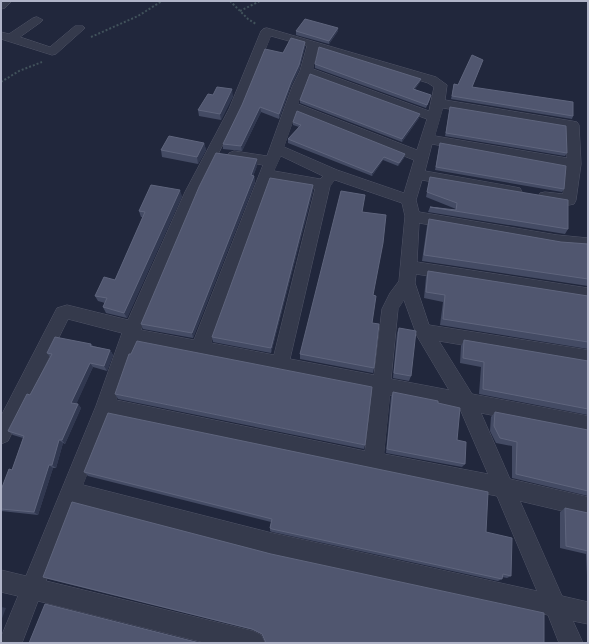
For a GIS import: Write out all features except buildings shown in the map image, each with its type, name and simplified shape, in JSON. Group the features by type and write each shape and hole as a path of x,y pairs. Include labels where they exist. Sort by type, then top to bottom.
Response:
{"street":[{"path":"1,6 7,1"},
{"path":"6,37 37,20"},
{"path":"6,37 52,51 79,28"},
{"path":"10,643 105,406 132,332 211,153 235,109 267,31 313,45 338,50 438,82 442,87 416,174 410,208 408,275 423,330 467,403 571,643"},
{"path":"200,348 272,162 291,106 306,71 313,45"},
{"path":"306,71 433,117"},
{"path":"416,174 566,201 569,200 574,164 573,127 569,124 438,103"},
{"path":"291,106 421,157"},
{"path":"427,139 574,164"},
{"path":"211,153 272,162 327,179 410,208 557,241 588,244"},
{"path":"272,162 327,179"},
{"path":"280,365 327,179"},
{"path":"408,275 588,296"},
{"path":"372,462 390,309 408,275"},
{"path":"1,435 63,313 67,312 132,332 200,348 382,384 467,403 588,425"},
{"path":"423,330 588,358"},
{"path":"105,406 372,462 503,487 588,507"},
{"path":"70,492 272,544 588,613"},
{"path":"1,581 253,643"}],"path":[{"path":"230,1 248,19 267,31"},
{"path":"240,11 260,1"}]}
